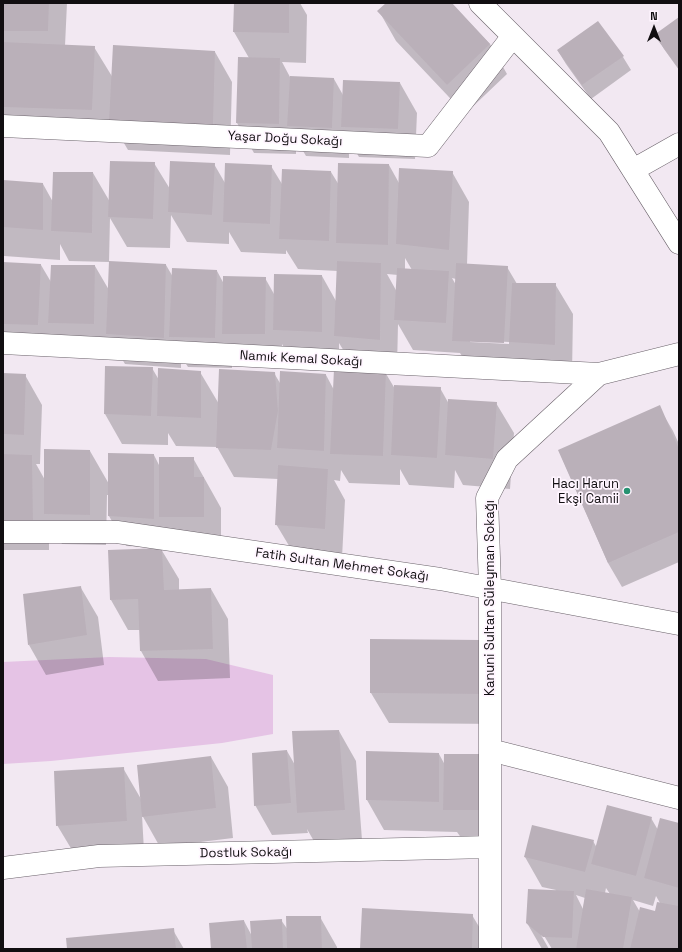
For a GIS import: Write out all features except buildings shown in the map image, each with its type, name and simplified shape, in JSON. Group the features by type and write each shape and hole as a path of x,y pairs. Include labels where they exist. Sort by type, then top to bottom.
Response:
{"street":[{"path":"480,3 609,132 679,243"},
{"name":"Yaşar Doğu Sokağı","path":"3,126 428,146 513,36"},
{"path":"633,170 679,144"},
{"name":"Namık Kemal Sokağı","path":"3,343 599,374"},
{"name":"Kanuni Sultan Süleyman Sokağı","path":"490,949 490,588 487,498 507,459 599,374 679,354"},
{"name":"Fatih Sultan Mehmet Sokağı","path":"3,532 117,532 440,579 679,624"},
{"path":"490,750 679,798"},
{"name":"Dostluk Sokağı","path":"3,868 99,856 490,847"}],"shaded area":[{"path":"109,657 206,659 273,675 273,734 222,743 51,761 3,764 3,662"}],"place":[{"name":"Hacı Harun Ekşi Camii","path":"627,491"}]}
